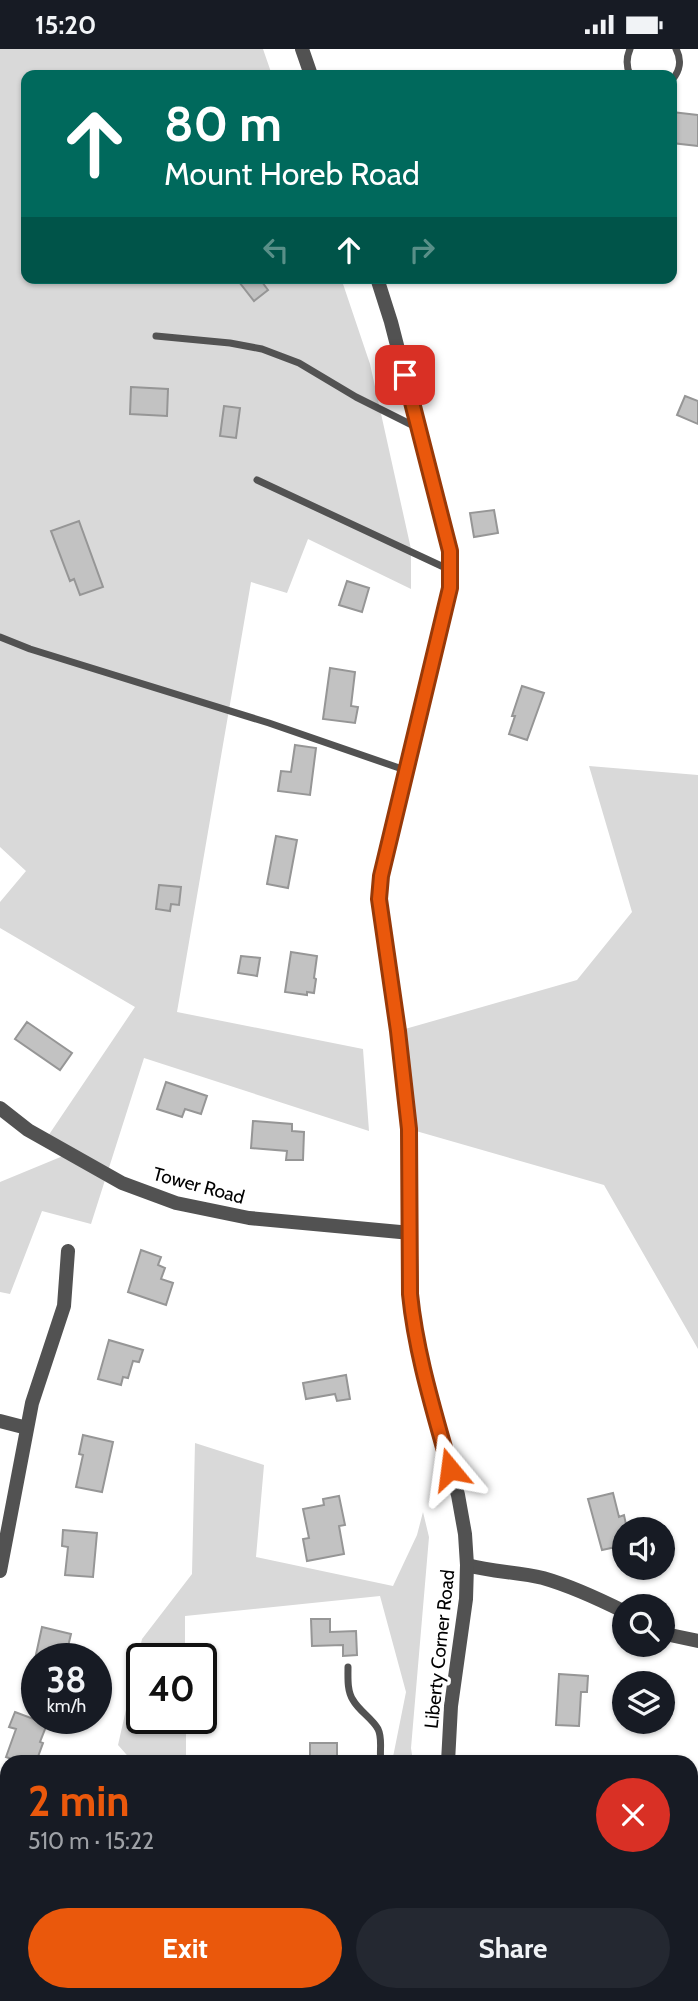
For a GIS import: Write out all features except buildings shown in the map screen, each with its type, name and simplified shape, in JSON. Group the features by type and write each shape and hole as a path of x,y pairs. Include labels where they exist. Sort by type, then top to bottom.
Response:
{"street":[{"path":"302,49 309,70"},
{"name":"Liberty Corner Road","path":"379,284 450,551 451,570 450,588 381,876 379,899 409,1129 410,1294 414,1325 422,1367 461,1509 467,1565 466,1598 451,1706 448,1755"},
{"name":"Tower Road","path":"0,1108 28,1130 122,1183 176,1203 249,1218 411,1233"},
{"path":"0,1571 32,1403 64,1306 68,1251"},
{"path":"0,1422 27,1428"},
{"path":"467,1565 542,1578 612,1606"},
{"path":"675,1636 698,1641"}],"lane":[{"path":"676,49 680,63 677,72"},
{"path":"628,50 628,70"},
{"path":"156,336 262,349 299,362 356,397 418,428"},
{"path":"257,480 451,570"},
{"path":"0,637 30,649 269,723 405,770"},
{"path":"348,1667 351,1699 377,1726 380,1755"}],"shaded area":[{"path":"0,49 263,49 270,70 21,70 21,284 343,284 370,364 411,549 411,589 308,539 287,593 251,582 177,1012 363,1049 369,1131 144,1058 91,1224 42,1211 10,1294 0,1292 0,1182 63,1156 44,1142 135,1007 0,928 0,902 26,871 0,847"},
{"path":"589,766 698,775 698,1349 604,1185 409,1129 398,1031 577,980 632,912"},
{"path":"195,1443 264,1465 256,1557 393,1586 417,1535 423,1512 429,1537 412,1755 393,1755 406,1692 380,1596 185,1616 185,1643 141,1643 192,1574"},
{"path":"126,1710 126,1734 186,1734 186,1755 127,1755 118,1745"}],"route":[{"path":"405,375 450,551 451,574 450,588 397,801 381,876 379,899 409,1129 412,1314 422,1367 450,1469"}]}
